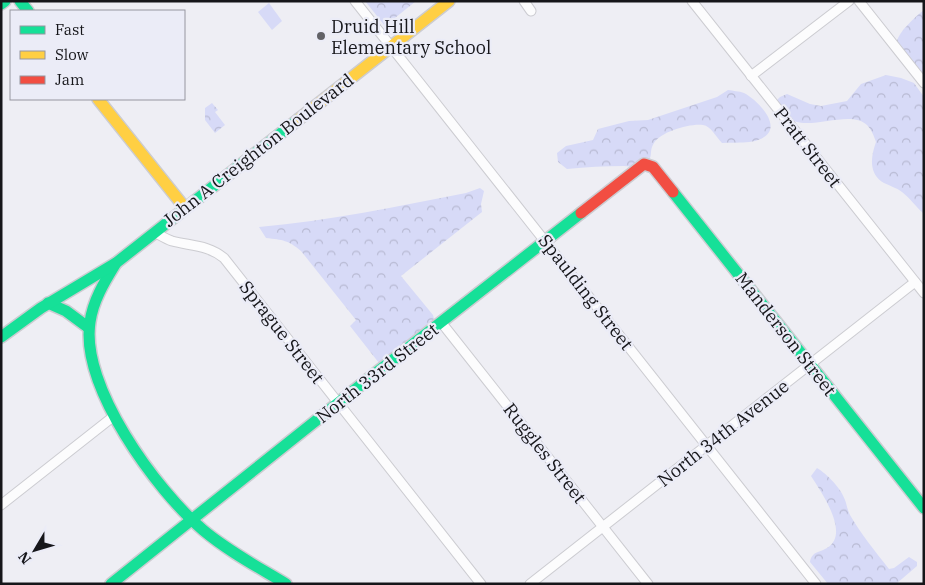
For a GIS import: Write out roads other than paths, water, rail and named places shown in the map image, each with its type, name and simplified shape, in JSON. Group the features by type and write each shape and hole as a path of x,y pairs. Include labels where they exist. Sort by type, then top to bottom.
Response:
{"street":[{"path":"1,4 5,1"},
{"name":"Spaulding Street","path":"355,1 816,584"},
{"name":"John A Creighton Boulevard","path":"116,263 449,1"},
{"path":"524,1 531,11"},
{"name":"Pratt Street","path":"692,1 924,293"},
{"path":"751,76 849,1"},
{"path":"859,1 924,83"},
{"path":"99,100 185,208"},
{"name":"North 33rd Street","path":"111,584 338,403 644,164"},
{"name":"Manderson Street","path":"644,164 654,167 924,508"},
{"name":"Sprague Street","path":"154,232 170,241 212,249 224,258 481,584"},
{"path":"1,337 48,303 116,263"},
{"path":"116,263 100,291 89,328 90,346 96,374 114,416 136,451 165,490 192,520 218,541 286,584"},
{"name":"North 34th Avenue","path":"530,584 915,282"},
{"path":"48,303 66,311 89,328"},
{"name":"Ruggles Street","path":"441,322 648,584"},
{"path":"1,505 114,416"}],"place":[{"name":"Druid Hill Elementary School","path":"321,36"}]}
